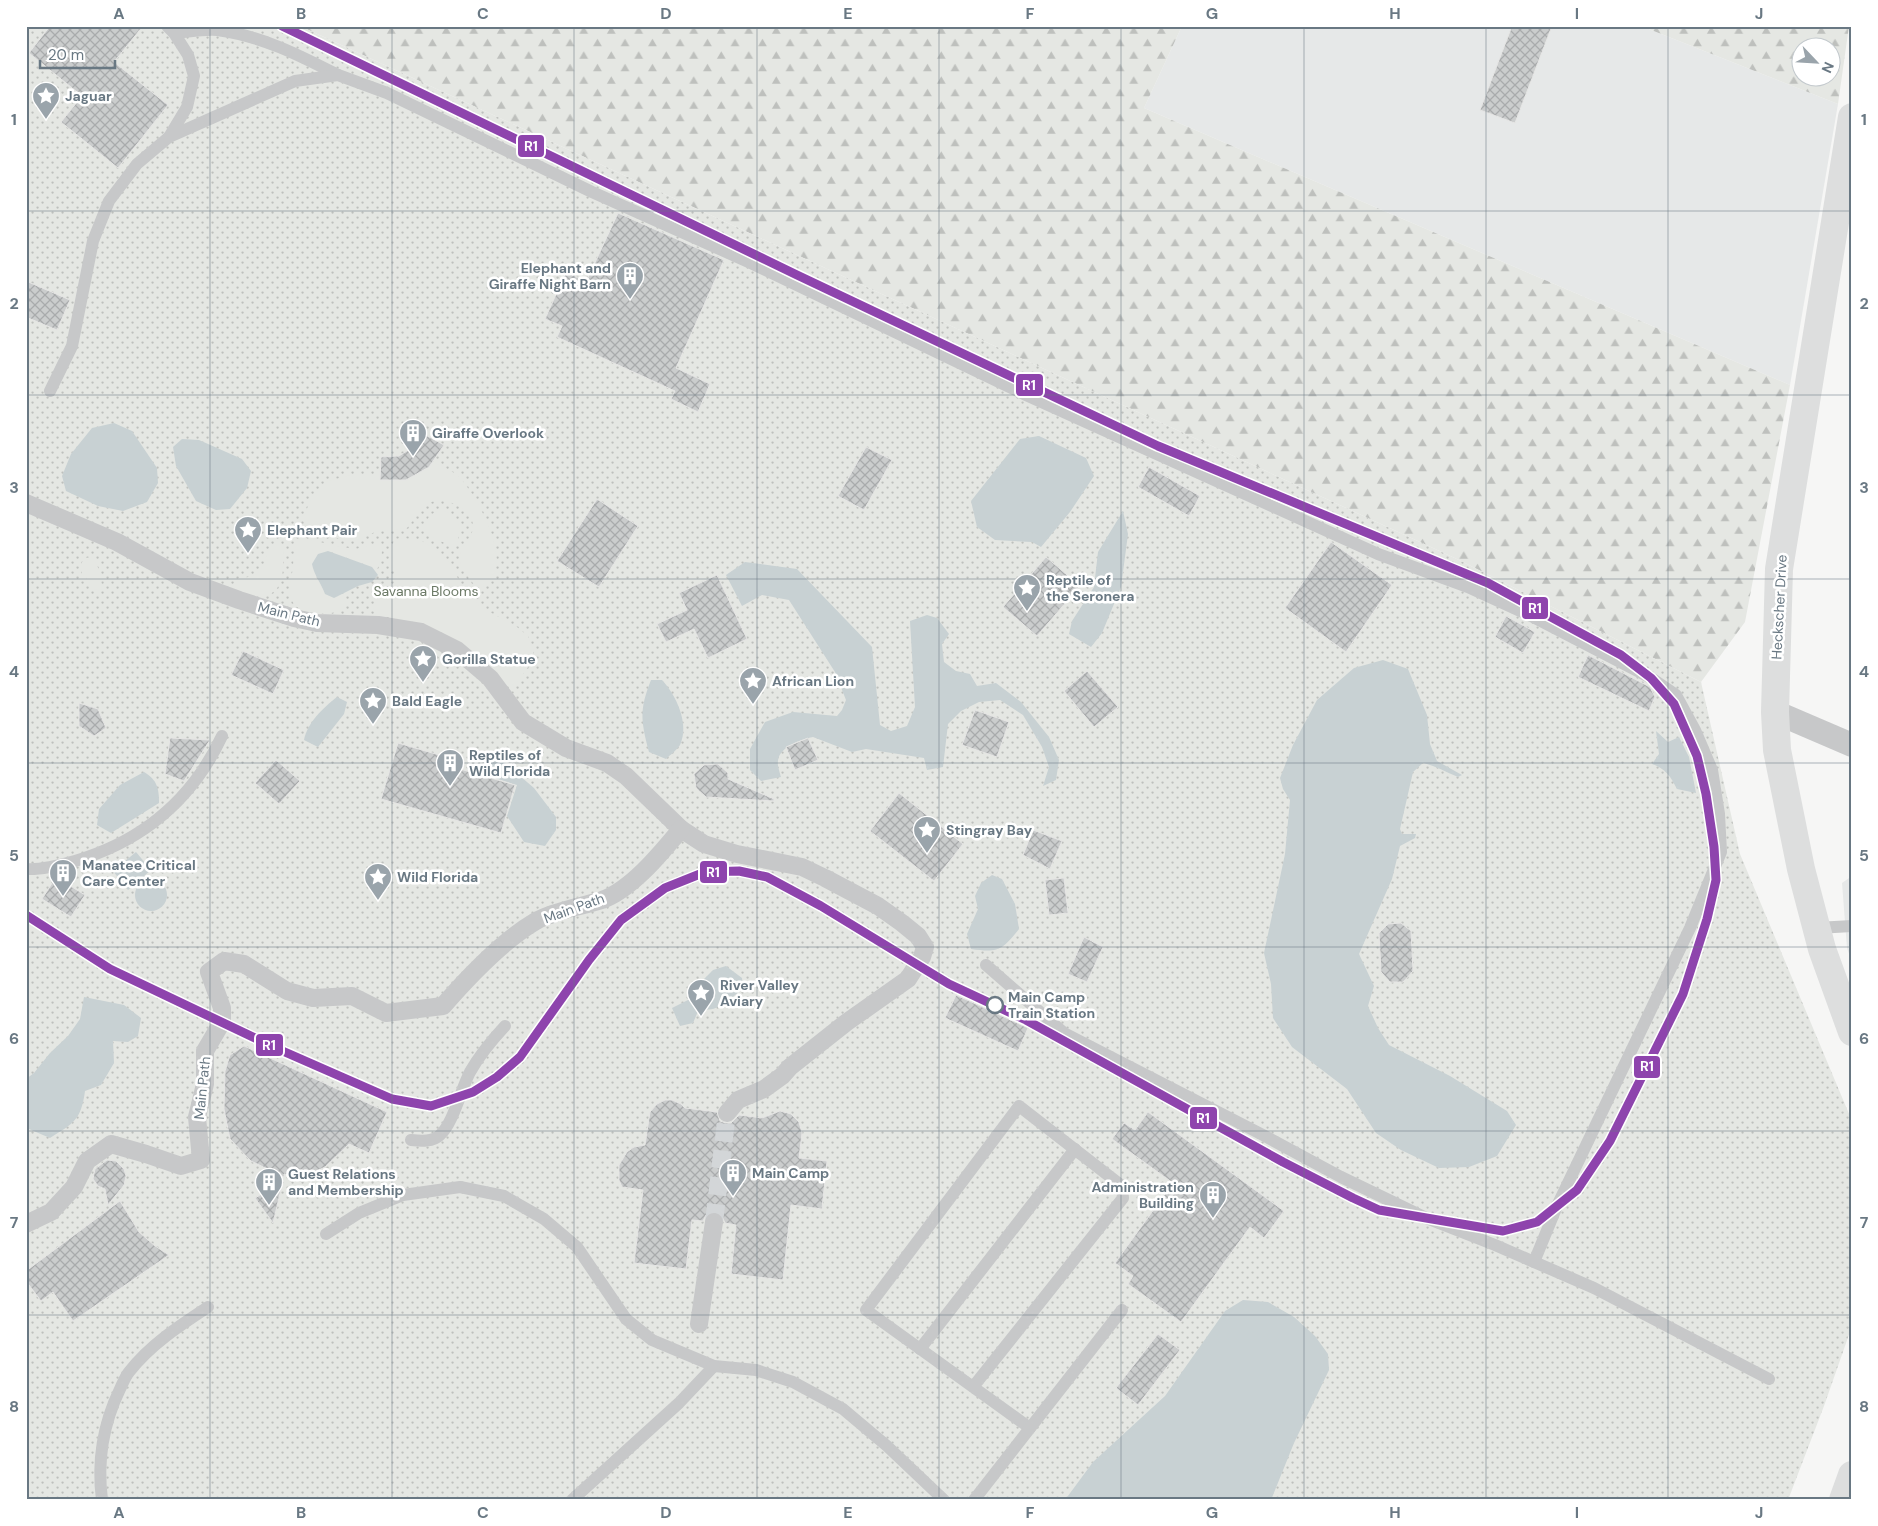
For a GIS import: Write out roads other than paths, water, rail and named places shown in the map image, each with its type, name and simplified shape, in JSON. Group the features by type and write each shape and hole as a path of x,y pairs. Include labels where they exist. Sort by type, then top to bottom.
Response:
{"main road":[{"name":"Heckscher Drive","path":"1852,117 1779,569 1775,712 1777,750 1801,869 1826,959 1852,1032"},
{"path":"1843,1500 1852,1475"}],"street":[{"name":"Main Path","path":"26,503 117,542 190,582 294,618 317,623 378,625 421,632 458,650 490,678 523,722 566,748 607,763 626,776 681,829 704,844 737,854 802,867 878,906 918,936 924,947 922,957 908,979 847,1022 764,1089 738,1100 727,1113"},
{"path":"1775,712 1852,746"},
{"name":"Main Path","path":"26,1224 51,1212 74,1187 87,1160 112,1144 181,1166 201,1160 197,1117 205,1084 205,1051 222,1022 222,1008 209,972 224,961 244,964 287,991 313,998 352,996 386,1013 443,1006 464,982 496,951 537,921 603,899 634,880 681,829"},
{"path":"699,1324 714,1222"}],"lane":[{"path":"171,30 215,30 261,39 302,56 338,76 386,93 592,192 753,264 1026,395 1378,554 1477,591 1651,678 1676,695 1695,730 1712,770 1719,814 1721,852 1690,928 1557,1206 1534,1262"},
{"path":"169,137 187,107 194,76 188,55 171,30"},
{"path":"50,391 72,346 93,241 108,202 137,164 169,137 295,81 338,76"},
{"path":"26,868 67,864 102,853 131,838 162,818 186,792 214,752 222,736"},
{"path":"1817,928 1852,926"},
{"path":"986,965 1064,1034 1350,1181 1426,1218 1594,1288 1769,1379"},
{"path":"411,1140 426,1141 439,1137 446,1128 471,1071 490,1043 505,1026"},
{"path":"973,1388 1123,1198 1122,1186 1018,1106 866,1310 973,1388 1030,1428"},
{"path":"920,1349 1075,1149"},
{"path":"326,1234 359,1213 404,1195 460,1188 504,1196 544,1219 577,1247 626,1318 652,1340 714,1366 756,1370 793,1382 843,1409 887,1446 944,1500"},
{"path":"102,1500 100,1455 110,1409 127,1373 177,1327 208,1307"},
{"path":"974,1500 1122,1310"},
{"path":"572,1500 679,1403 714,1366"}],"tunnel":[{"path":"714,1222 727,1113"}],"place":[{"name":"Jaguar","path":"46,120"},
{"name":"Elephant and Giraffe Night Barn","path":"630,300"},
{"name":"Giraffe Overlook","path":"413,457"},
{"name":"Elephant Pair","path":"248,554"},
{"name":"Reptile of the Seronera","path":"1027,612"},
{"name":"Gorilla Statue","path":"423,683"},
{"name":"African Lion","path":"753,705"},
{"name":"Bald Eagle","path":"373,725"},
{"name":"Reptiles of Wild Florida","path":"450,787"},
{"name":"Stingray Bay","path":"927,854"},
{"name":"Manatee Critical Care Center","path":"63,897"},
{"name":"Wild Florida","path":"378,901"},
{"name":"Main Camp Train Station","path":"995,1005"},
{"name":"River Valley Aviary","path":"701,1017"},
{"name":"Main Camp","path":"733,1197"},
{"name":"Guest Relations and Membership","path":"269,1206"},
{"name":"Administration Building","path":"1213,1219"}],"park label":[{"name":"Savanna Blooms","path":"426,591"}]}
